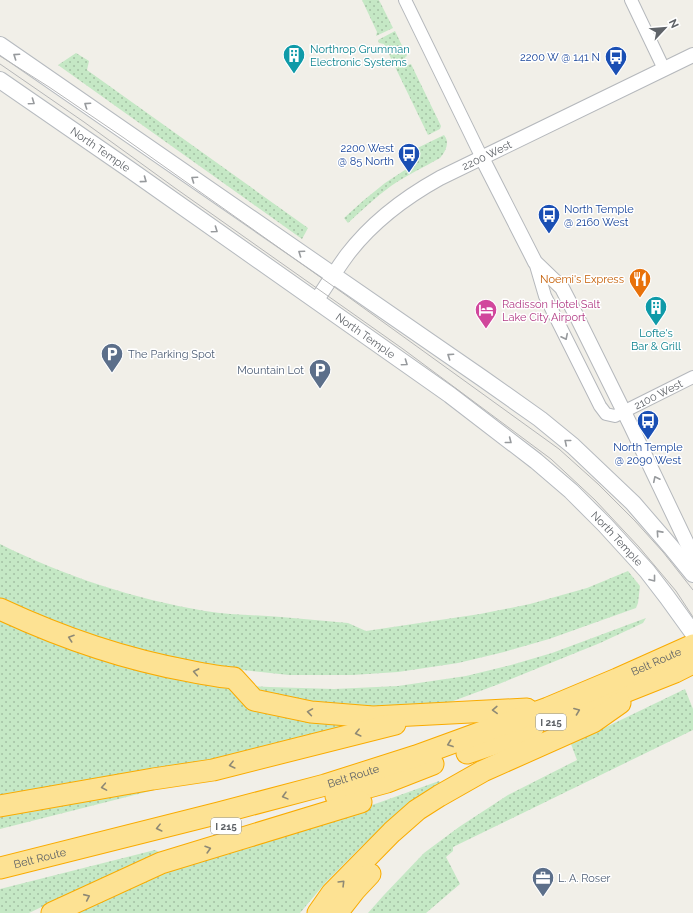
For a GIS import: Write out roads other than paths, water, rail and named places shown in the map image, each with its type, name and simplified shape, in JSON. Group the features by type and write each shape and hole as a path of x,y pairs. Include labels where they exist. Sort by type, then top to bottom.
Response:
{"highway":[{"path":"0,609 65,637 120,655 169,667 225,678 234,678 254,700 311,712 373,717 548,708"},
{"name":"Belt Route","path":"0,883 236,824 387,782 502,741 652,681 678,664 693,645"},
{"name":"Belt Route","path":"0,868 325,785 416,756 548,708 678,664"},
{"path":"337,913 378,864 429,819 478,786 572,739 593,722 652,681"},
{"path":"0,806 213,770 436,714"},
{"path":"318,913 332,893 392,832 417,810 483,771 593,722"},
{"path":"52,913 160,863 367,800 412,783 448,759"}],"main road":[{"path":"0,45 540,419 568,442 633,503 672,547 693,574"},
{"name":"North Temple","path":"0,80 450,395 536,461 571,491 605,525 646,571 693,633"}],"street":[{"path":"405,0 482,158 535,262 545,296 600,406 610,415 615,416 624,412"},
{"path":"631,0 664,69"},
{"name":"2200 West","path":"316,301 347,255 364,235 380,219 426,186 693,55"},
{"path":"535,262 562,288 624,412 693,556"},
{"name":"2100 West","path":"624,412 693,377"}],"tram line":[{"path":"0,56 124,138 559,449 598,484 635,521 663,552 693,590"},
{"path":"0,64 403,349 551,459 595,500 639,547 676,591 693,617"}],"place":[{"name":"Northrop Grumman Electronic Systems","path":"294,74"},
{"name":"2200 W @ 141 N","path":"616,76"},
{"name":"2200 West @ 85 North","path":"409,174"},
{"name":"North Temple @ 2160 West","path":"549,234"},
{"name":"Noemi's Express","path":"640,298"},
{"name":"Lofte's Bar & Grill","path":"656,326"},
{"name":"Radisson Hotel Salt Lake City Airport","path":"486,330"},
{"name":"The Parking Spot","path":"112,374"},
{"name":"Mountain Lot","path":"320,390"},
{"name":"North Temple @ 2090 West","path":"648,440"},
{"name":"L. A. Roser","path":"543,898"}]}
